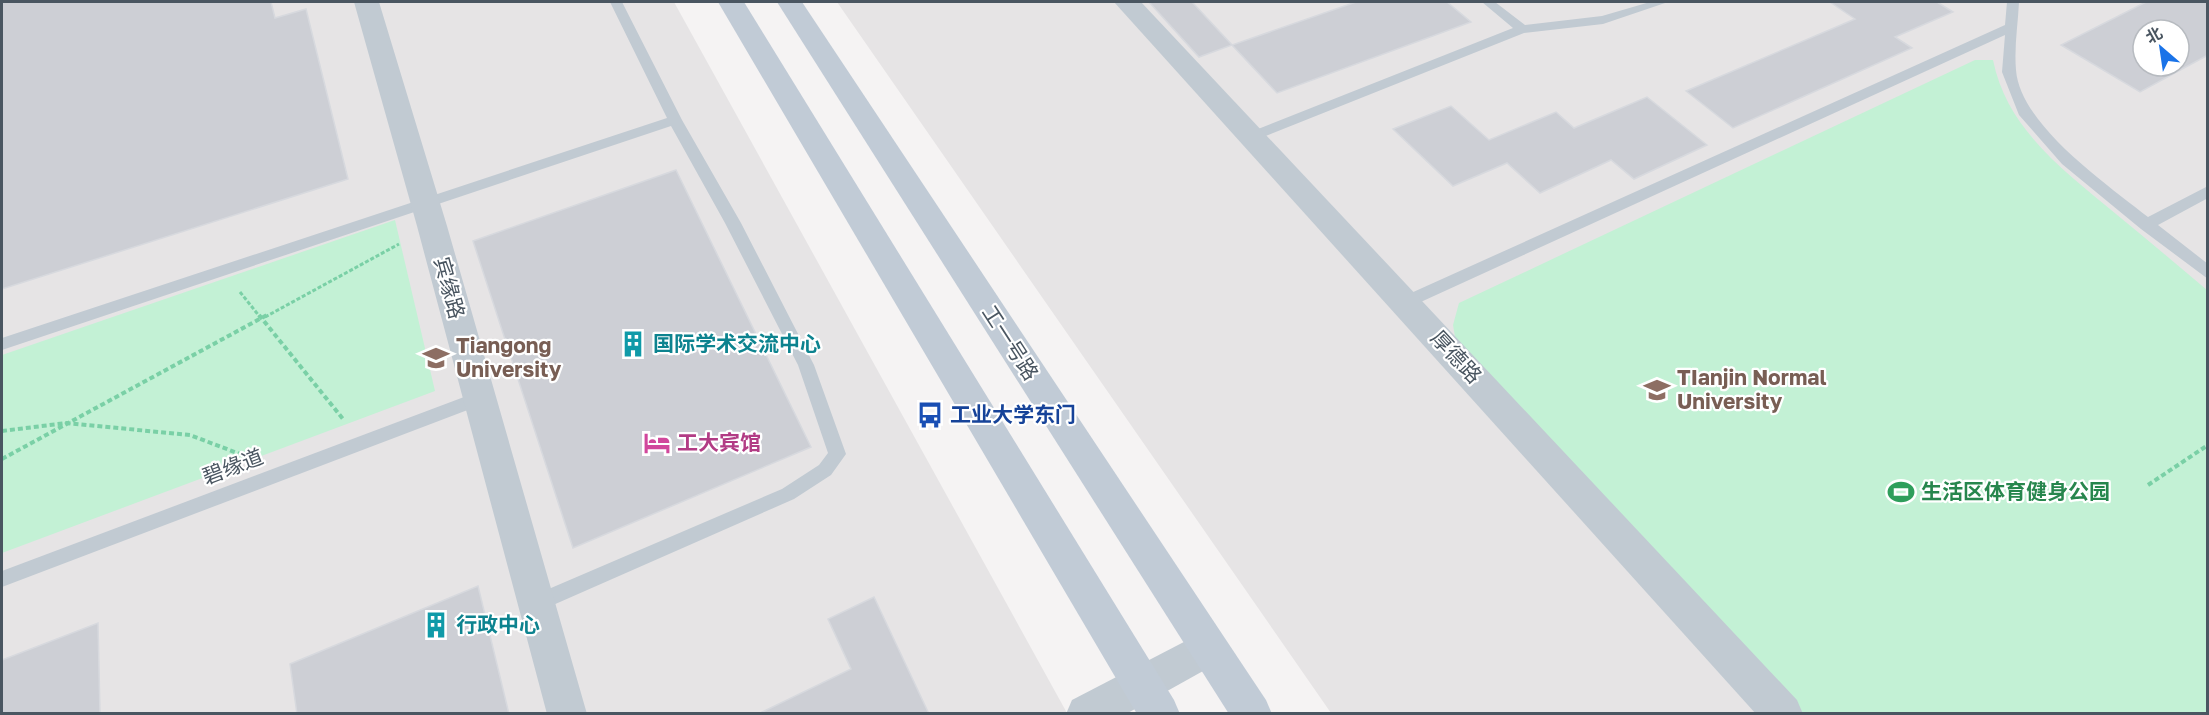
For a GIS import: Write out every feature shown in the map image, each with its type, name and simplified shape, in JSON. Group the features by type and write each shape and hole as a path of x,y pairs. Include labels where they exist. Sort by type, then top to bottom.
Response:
{"main road":[{"path":"731,2 1151,698"},
{"name":"工一号路","path":"790,2 1252,714"}],"street":[{"name":"宾缘路","path":"366,2 429,214 567,714"},
{"name":"厚德路","path":"1127,2 1784,714"},
{"path":"1086,714 1151,698 1208,648"}],"lane":[{"path":"537,603 788,494 825,470 837,454 806,365 734,223 675,120 616,2"},
{"path":"1488,2 1522,29"},
{"path":"1252,136 1522,29 1603,20 1662,2"},
{"path":"2013,2 2009,72 2024,112 2067,160 2208,273"},
{"path":"1406,302 2013,26"},
{"path":"2,344 223,270 429,214 675,120"},
{"path":"2146,225 2208,191"},
{"name":"碧缘道","path":"2,579 480,398"}],"path":[{"path":"2,459 261,318 429,214"},
{"path":"223,270 361,442"},
{"path":"2,432 66,423 190,435 286,471"},
{"path":"2148,485 2208,446"}],"shaded area":[{"name":"Tiangong University","path":"2,2 674,2 1067,713 2,713"},
{"name":"TIanjin Normal University","path":"837,2 2207,2 2207,713 1331,713"}],"green space":[{"name":"生活区体育健身公园","path":"1975,60 1993,60 2000,85 2011,108 2025,128 2058,165 2207,290 2207,713 1801,713 1456,343 1453,325 1459,303"},
{"path":"395,220 435,391 2,553 2,355"}],"building":[{"path":"2,2 271,2 275,18 306,9 348,179 2,289"},
{"path":"1149,2 1192,2 1232,45 1199,57"},
{"path":"1356,2 1447,2 1471,22 1277,93 1232,45"},
{"path":"1830,2 1937,2 1953,12 1895,37 1912,48 1733,128 1686,91 1855,19"},
{"path":"2146,2 2208,2 2208,55 2191,64 2191,18 2131,18 2131,78 2166,78 2140,92 2061,45"},
{"path":"1647,97 1707,145 1634,179 1611,160 1540,193 1507,163 1453,186 1393,129 1451,106 1489,140 1556,112 1574,128"},
{"name":"国际学术交流中心","path":"676,170 811,447 573,548 473,241"},
{"name":"行政中心","path":"478,586 509,714 297,714 290,664"},
{"path":"874,597 929,714 758,714 851,669 828,619"},
{"path":"98,623 100,714 2,714 2,660"}],"place":[{"name":"国际学术交流中心","path":"633,344"},
{"name":"Tiangong University","path":"436,358"},
{"name":"TIanjin Normal University","path":"1657,390"},
{"name":"工业大学东门","path":"930,415"},
{"name":"工大宾馆","path":"657,443"},
{"name":"生活区体育健身公园","path":"1901,492"},
{"name":"行政中心","path":"436,625"}]}
